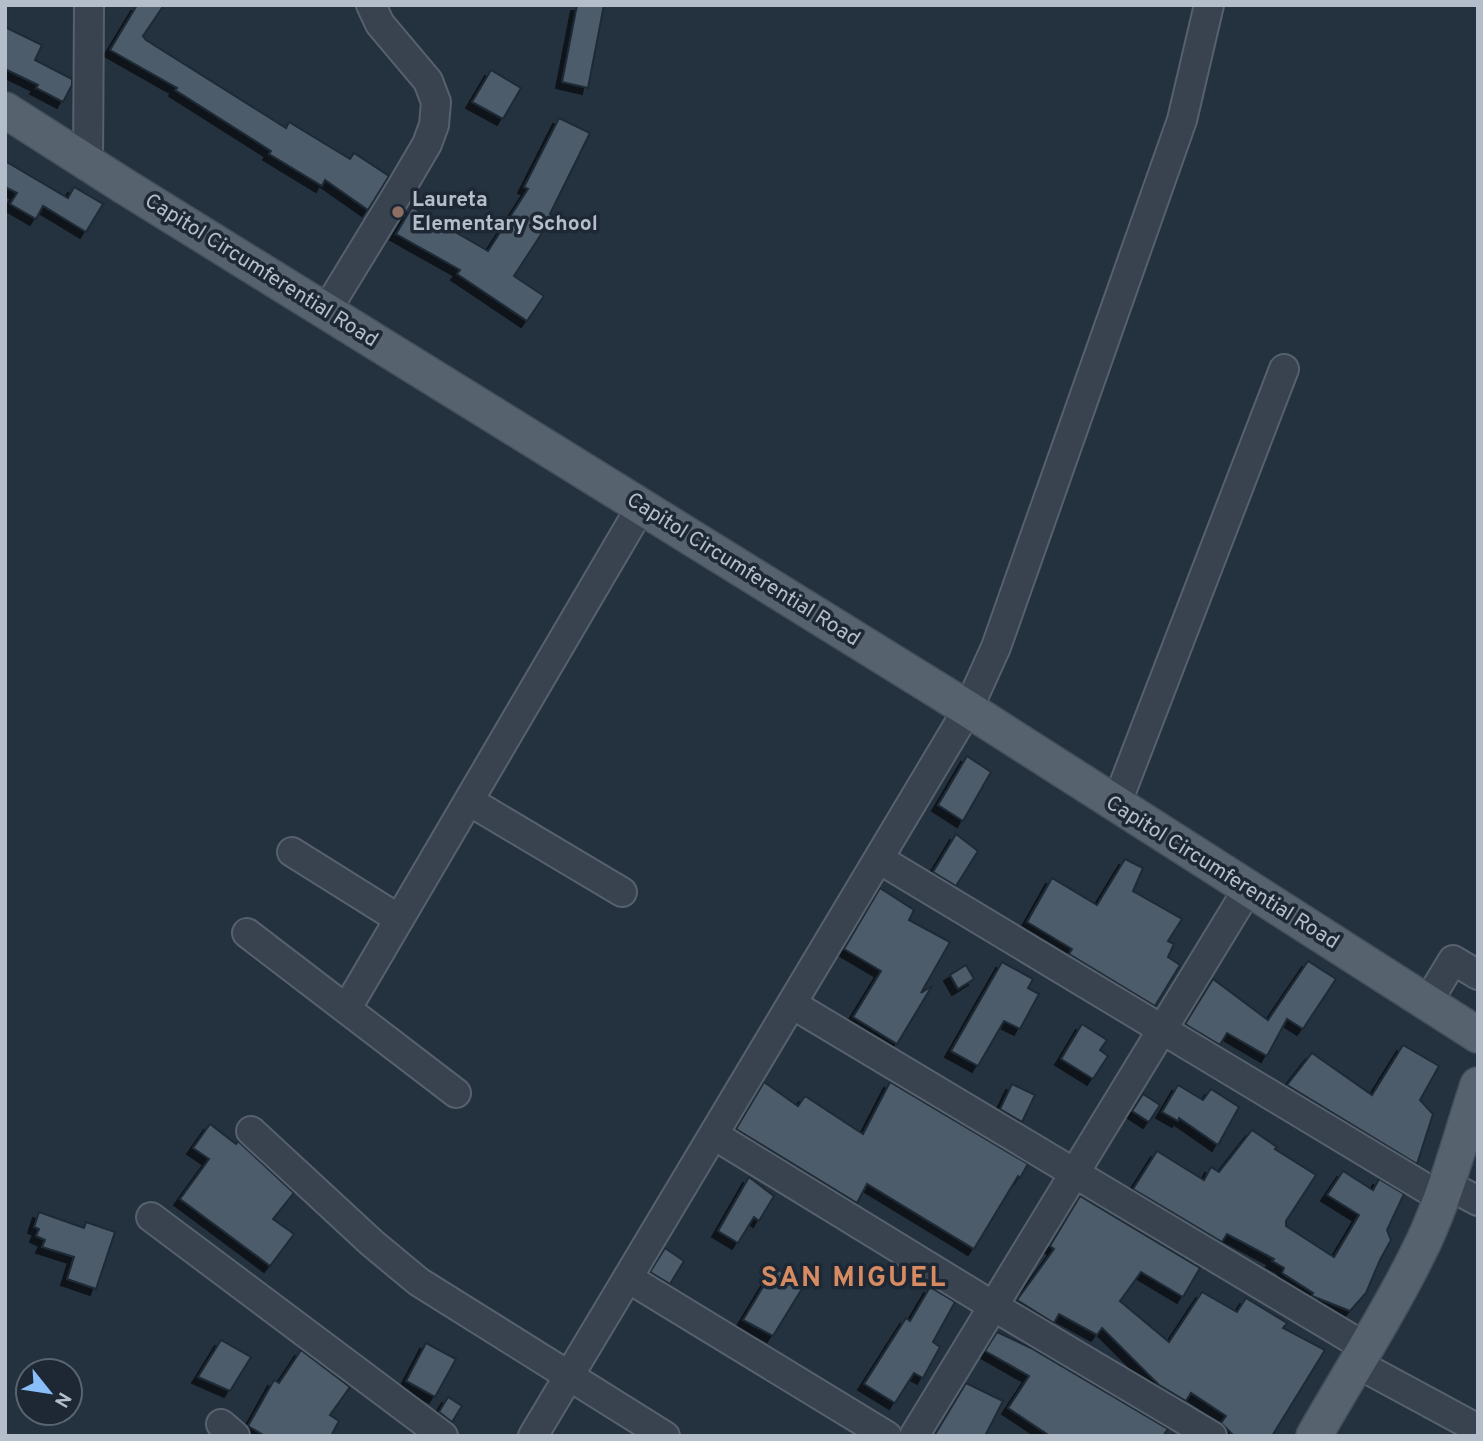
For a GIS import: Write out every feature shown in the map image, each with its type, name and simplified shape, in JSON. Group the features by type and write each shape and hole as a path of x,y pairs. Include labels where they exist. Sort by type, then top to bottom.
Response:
{"main road":[{"name":"Capitol Circumferential Road","path":"5,110 968,709 1478,1035"},
{"path":"1314,1436 1402,1283 1444,1191 1467,1156 1478,1085"}],"street":[{"path":"88,163 89,5"},
{"path":"326,311 404,185 434,125 436,102 428,81 388,34 371,5"},
{"path":"533,1436 968,709 996,647 1182,120 1209,5"},
{"path":"1116,805 1284,369"},
{"path":"347,1008 641,507"},
{"path":"468,801 622,891"},
{"path":"292,852 399,919"},
{"path":"879,859 1162,1030 1444,1191 1478,1201"},
{"path":"914,1436 1248,889"},
{"path":"247,933 456,1093"},
{"path":"1427,1003 1453,960 1478,975"},
{"path":"792,1004 1075,1173 1478,1429"},
{"path":"251,1131 372,1243 419,1282 653,1432"},
{"path":"713,1135 1212,1436"},
{"path":"151,1217 443,1436"},
{"path":"628,1278 887,1436"}],"building":[{"path":"137,5 164,5 143,36 146,40 286,128 289,122 350,159 354,153 389,176 368,210 325,180 322,186 269,154 271,151 175,90 177,88 110,50"},
{"path":"577,5 604,5 588,88 562,82"},
{"path":"5,27 42,45 35,60 72,79 72,85 63,102 36,88 38,85 5,69"},
{"path":"491,70 521,88 503,119 472,102"},
{"path":"559,118 590,133 550,214 553,216 514,276 544,296 527,321 457,274 460,270 396,234 412,207 488,251 528,189 524,187"},
{"path":"5,161 68,198 74,187 103,204 86,232 43,206 36,219 10,204 17,193 5,187"},
{"path":"967,756 991,772 963,821 938,805"},
{"path":"956,834 978,851 956,886 933,872"},
{"path":"1125,859 1143,868 1133,891 1182,919 1168,941 1174,944 1168,957 1180,965 1155,1006 1069,954 1072,949 1027,922 1052,878 1097,905"},
{"path":"880,888 914,910 909,920 950,942 921,993 932,986 897,1044 853,1017 881,971 844,949"},
{"path":"1308,961 1336,979 1303,1029 1287,1019 1267,1056 1227,1033 1220,1045 1185,1024 1213,979 1268,1020"},
{"path":"1002,962 1033,979 1028,988 1039,994 1020,1029 1004,1021 978,1066 951,1051"},
{"path":"966,965 974,979 958,989 950,975"},
{"path":"1082,1024 1107,1040 1100,1050 1108,1056 1093,1079 1061,1059"},
{"path":"1403,1045 1439,1066 1420,1100 1433,1114 1417,1164 1287,1085 1312,1053 1372,1095"},
{"path":"764,1082 798,1106 805,1096 863,1134 890,1082 1028,1164 974,1249 867,1184 857,1203 736,1129"},
{"path":"1012,1084 1035,1095 1022,1122 1000,1109"},
{"path":"1178,1085 1203,1100 1211,1089 1239,1107 1218,1145 1179,1118 1178,1121 1162,1112"},
{"path":"1143,1094 1160,1105 1149,1122 1132,1111"},
{"path":"210,1124 236,1144 238,1141 294,1193 273,1219 294,1234 270,1266 180,1199 209,1159 193,1148"},
{"path":"1252,1130 1277,1147 1275,1149 1316,1175 1286,1221 1286,1226 1334,1257 1359,1215 1327,1195 1343,1171 1373,1190 1379,1179 1404,1194 1387,1230 1391,1240 1366,1293 1350,1311 1312,1296 1313,1293 1282,1273 1284,1268 1272,1261 1274,1259 1227,1234 1222,1242 1133,1189 1157,1151 1204,1180 1211,1167 1219,1172"},
{"path":"749,1177 774,1196 759,1221 754,1217 738,1243 718,1231"},
{"path":"1080,1196 1200,1268 1183,1297 1141,1272 1120,1301 1169,1342 1202,1292 1237,1312 1246,1298 1287,1323 1283,1328 1325,1350 1272,1436 1234,1436 1221,1423 1226,1416 1191,1393 1186,1401 1159,1385 1102,1328 1097,1335 1059,1314 1054,1323 1017,1300 1054,1249 1050,1246"},
{"path":"39,1212 84,1228 86,1222 115,1232 96,1289 67,1279 74,1257 42,1247 45,1240 36,1236 39,1229 34,1227"},
{"path":"665,1248 684,1261 670,1284 650,1272"},
{"path":"775,1267 803,1287 773,1336 743,1320"},
{"path":"930,1287 955,1302 933,1342 940,1347 923,1378 914,1373 895,1403 864,1384 906,1318 910,1321"},
{"path":"997,1332 1031,1348 1168,1429 1163,1436 1050,1436 1008,1408 1029,1376 985,1351"},
{"path":"221,1340 251,1357 230,1391 198,1377"},
{"path":"426,1343 456,1359 435,1397 406,1381"},
{"path":"301,1350 350,1387 330,1415 339,1421 331,1436 265,1436 248,1426 274,1380 279,1383"},
{"path":"966,1383 1003,1401 985,1436 934,1436"},
{"path":"448,1397 462,1406 452,1422 439,1412"}],"place":[{"name":"Laureta Elementary School","path":"398,212"}],"district":[{"name":"SAN MIGUEL","path":"854,1279"}]}
